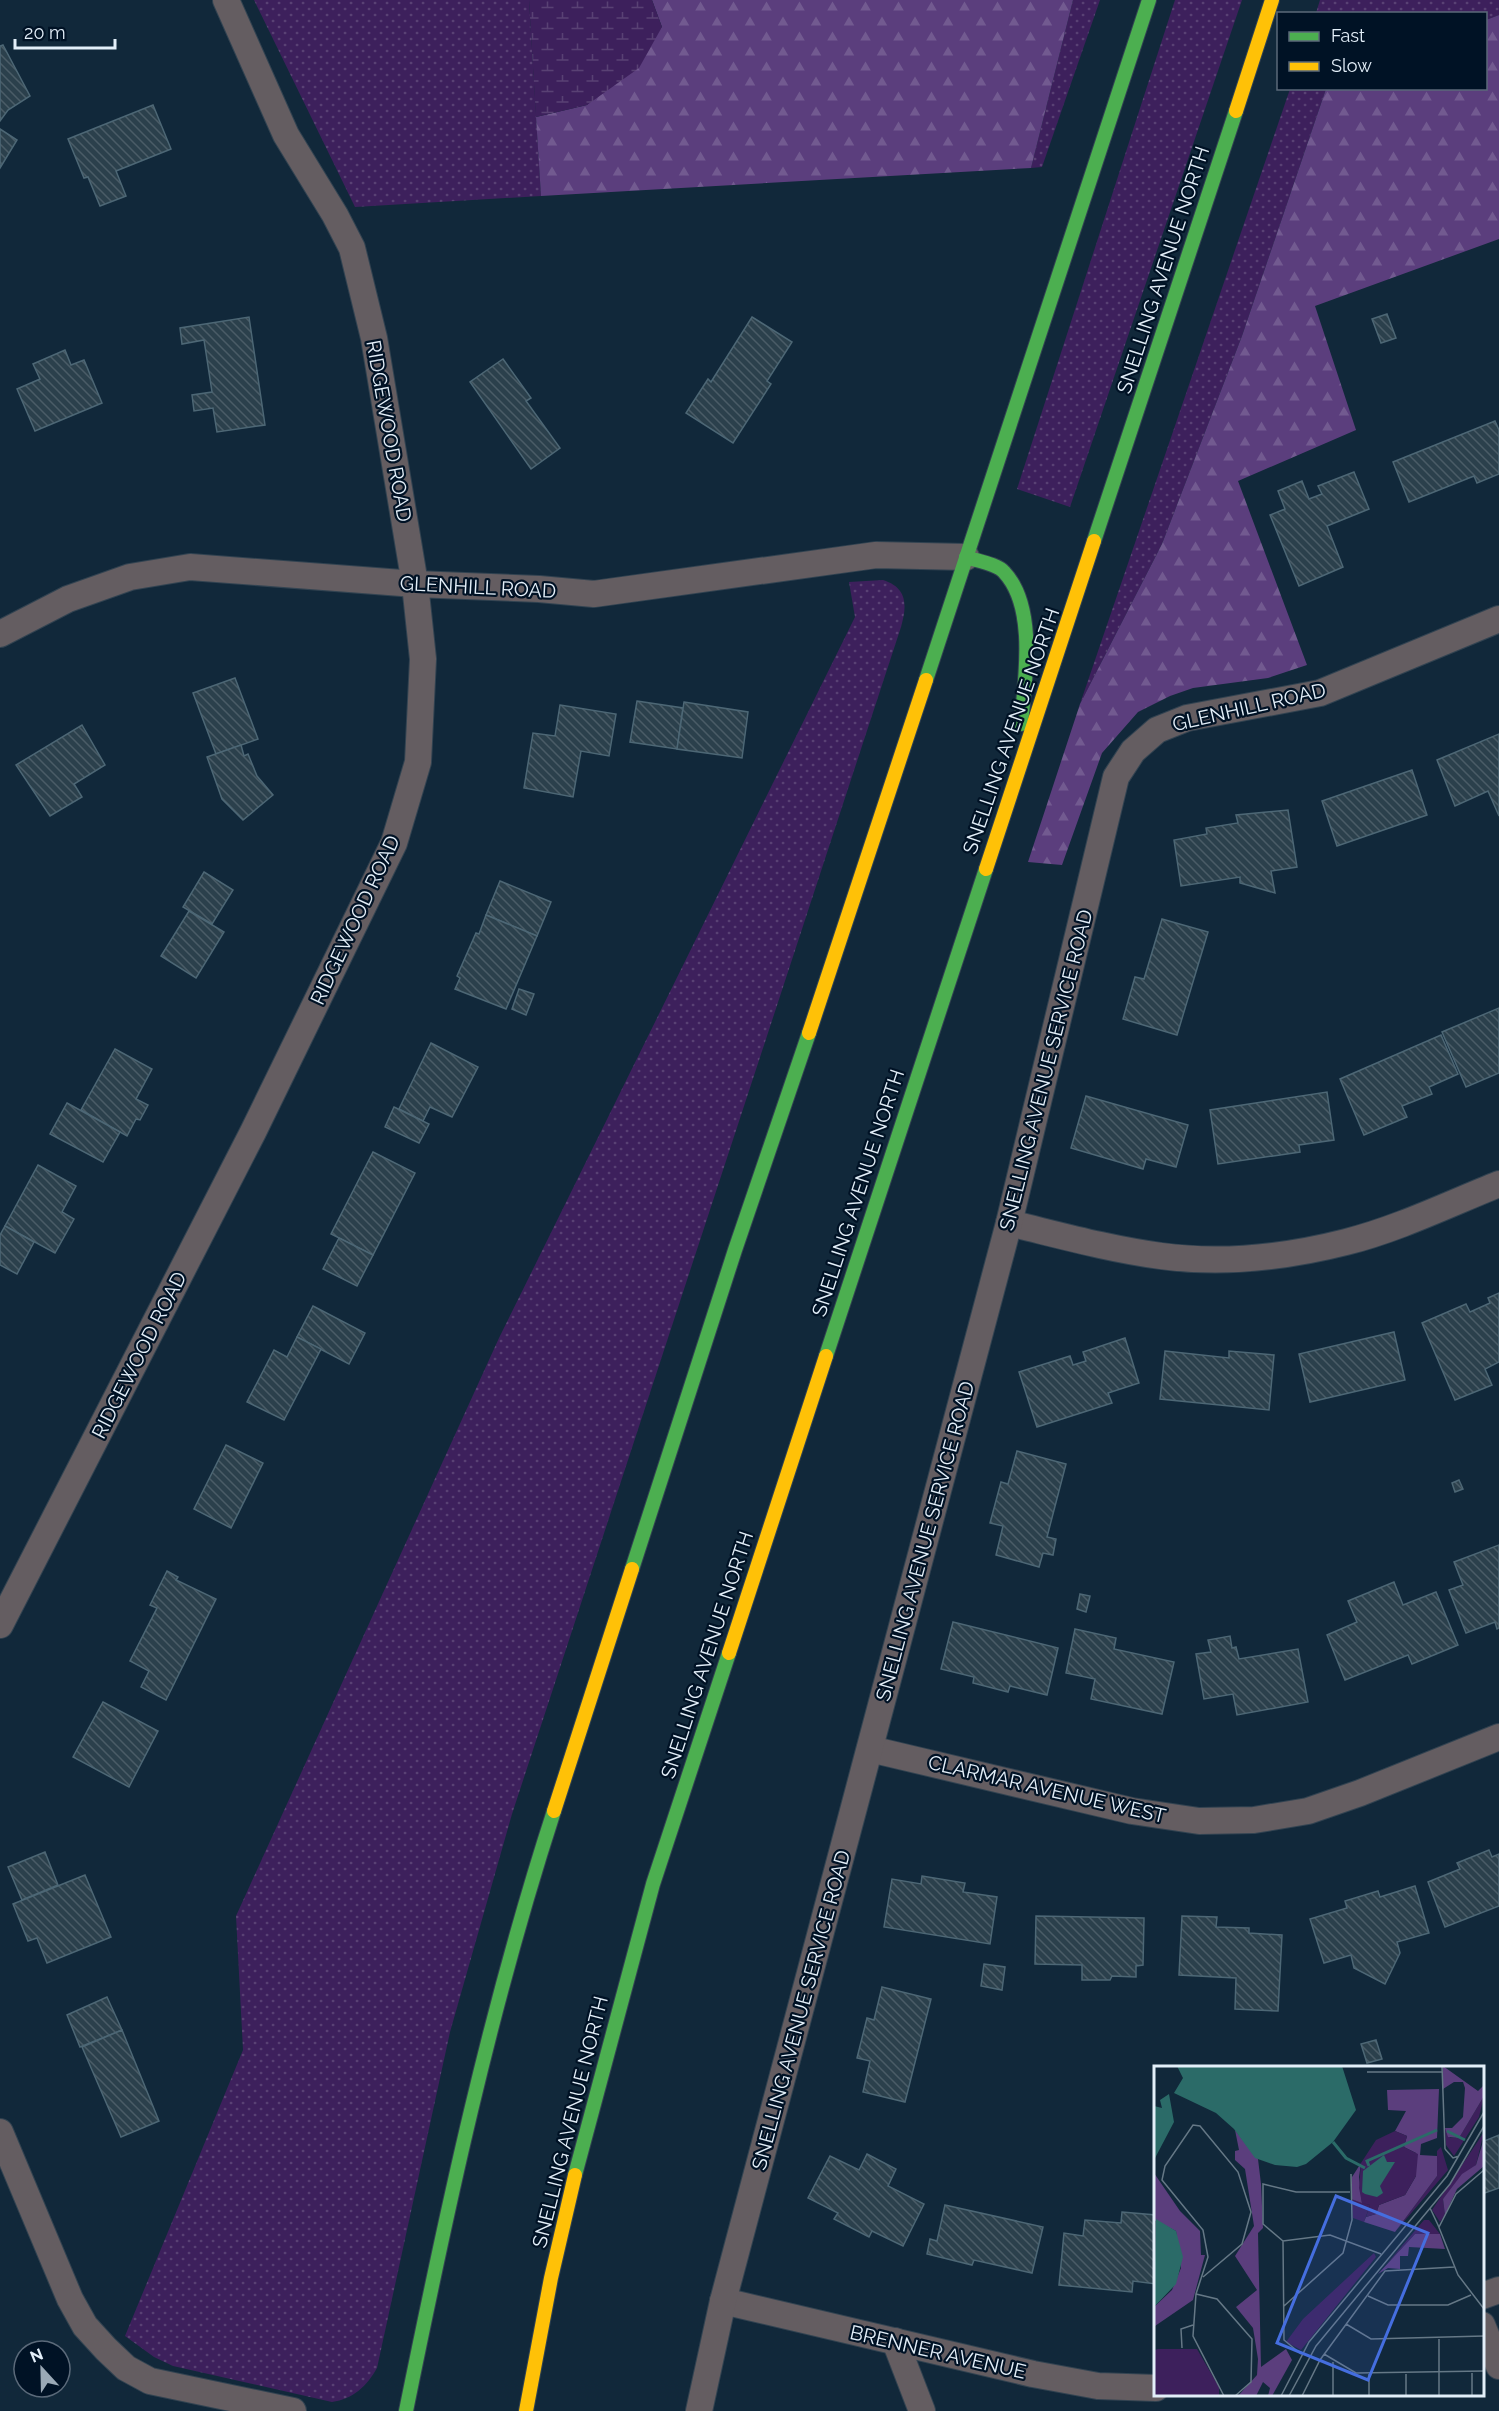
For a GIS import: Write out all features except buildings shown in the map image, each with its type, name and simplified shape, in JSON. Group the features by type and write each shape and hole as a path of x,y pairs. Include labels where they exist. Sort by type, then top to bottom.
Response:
{"highway":[{"path":"406,2411 448,2203 495,2010 551,1819 735,1250 860,881 1149,0"},
{"name":"SNELLING AVENUE NORTH","path":"526,2411 566,2215 614,2022 653,1884 1272,0"},
{"path":"966,557 1003,570 1018,591 1028,646 1016,779"}],"street":[{"name":"RIDGEWOOD ROAD","path":"0,1625 253,1132 394,843 418,762 423,659 415,584 374,338 352,248 329,205 286,135 226,0"},
{"name":"GLENHILL ROAD","path":"0,634 68,599 130,577 190,567 415,584 539,589 594,594 876,555 966,557"},
{"name":"GLENHILL ROAD","path":"1116,777 1133,751 1157,730 1187,718 1320,693 1499,619"},
{"name":"SNELLING AVENUE SERVICE ROAD","path":"699,2411 723,2301 1009,1223 1116,777"},
{"path":"1009,1223 1103,1246 1163,1256 1223,1259 1284,1255 1347,1242 1499,1184"},
{"name":"CLARMAR AVENUE WEST","path":"870,1749 1132,1811 1210,1821 1254,1820 1308,1811 1360,1793 1499,1737"},
{"path":"0,2132 69,2299 85,2326 106,2349 126,2368 150,2381 293,2411"},
{"path":"1484,2295 1499,2290"},
{"name":"BRENNER AVENUE","path":"723,2301 1033,2374 1098,2386 1154,2388"},
{"path":"1484,2330 1499,2366"},
{"path":"895,2341 922,2411"}],"green space":[{"path":"254,0 529,0 541,196 355,207"},
{"path":"529,0 652,0 662,27 639,68 587,105 536,117"},
{"path":"652,0 1073,0 1031,168 541,196 536,117 587,105 662,27"},
{"path":"1073,0 1100,0 1042,167 1031,168"},
{"path":"1175,0 1242,0 1070,507 1017,489"},
{"path":"1320,0 1499,0 1499,15 1487,20 1487,12 1316,12"},
{"path":"1499,15 1499,239 1315,306 1356,430 1238,481 1307,665 1268,678 1193,688 1170,696 1138,712 1102,753 1062,865 1028,862 1080,704 1162,544 1242,336 1326,90 1487,90 1487,20"},
{"path":"1290,90 1326,90 1242,336 1162,544 1080,704"},
{"path":"883,580 897,588 904,599 901,627 512,1814 450,2032 377,2368 359,2391 332,2402 173,2366 154,2357 125,2336 243,2050 236,1916 499,1338 855,617 849,582"}],"traffic: fast":[{"path":"926,680 1149,0"},
{"path":"1094,541 1236,111"},
{"path":"966,557 1001,569 1014,587 1021,604 1026,645 1021,724"},
{"path":"826,1356 986,869"},
{"path":"632,1569 735,1250 809,1033"},
{"path":"575,2175 653,1884 729,1653"},
{"path":"406,2411 471,2109 510,1959 554,1811"}],"traffic: slow":[{"path":"1236,111 1272,0"},
{"path":"986,869 1094,541"},
{"path":"809,1033 926,680"},
{"path":"729,1653 826,1356"},
{"path":"554,1811 632,1569"},
{"path":"526,2411 551,2278 575,2175"}]}
